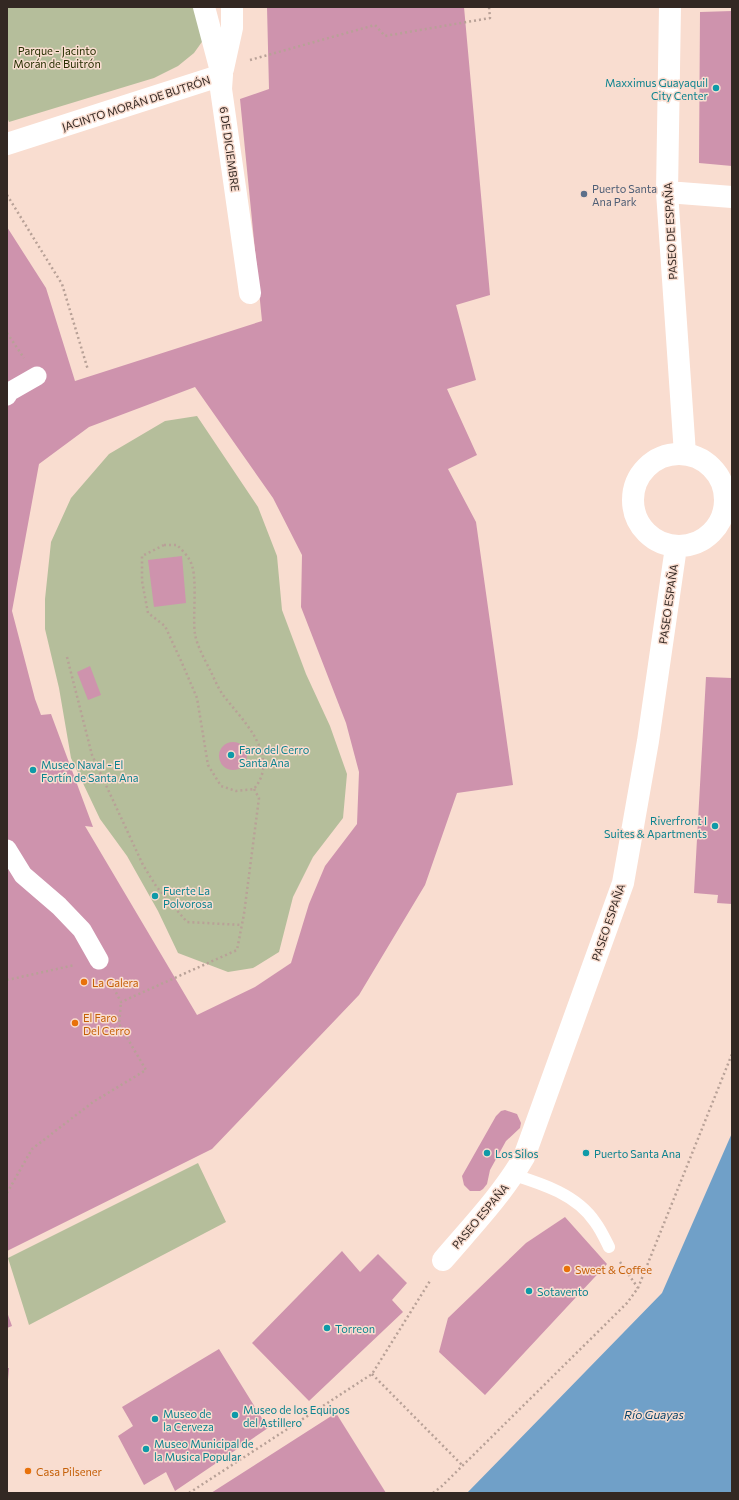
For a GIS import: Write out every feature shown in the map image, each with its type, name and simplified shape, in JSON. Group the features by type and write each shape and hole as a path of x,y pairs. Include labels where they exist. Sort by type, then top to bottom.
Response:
{"street":[{"name":"6 DE DICIEMBRE","path":"204,7 222,74 221,89 250,293"},
{"name":"JACINTO MORÁN DE BUTRÓN","path":"7,144 222,74 232,28 232,7"},
{"name":"PASEO DE ESPAÑA","path":"670,7 666,192 685,454"},
{"path":"666,192 732,197"},
{"path":"7,396 9,392 37,376"},
{"path":"670,454 685,454 700,459 713,468 722,481 726,497 724,513 718,527 707,539 692,545 676,547 662,543 649,536 640,524 634,510 633,496 637,482 645,469 656,460 670,454"},
{"name":"PASEO ESPAÑA","path":"443,1260 514,1175 524,1157 533,1136 623,883 648,741 676,547"},
{"path":"7,848 23,875 59,906 82,930 99,960"}],"lane":[{"path":"514,1175 545,1184 581,1207 595,1222 609,1247"}],"path":[{"path":"222,74 255,57 375,25 385,36 490,18 489,7"},
{"path":"7,195 62,284 88,370"},
{"path":"7,333 37,376"},
{"path":"164,545 177,545 190,560 194,581 193,618 195,636 222,693 241,716 256,739 265,765 262,780 254,789 236,791 221,786 208,765 197,698 165,626 148,613 142,581 142,556 150,550 164,545"},
{"path":"67,657 92,756 143,865 156,886 187,922 242,925"},
{"path":"121,1002 237,950 244,914 259,798 254,789"},
{"path":"7,980 99,960 121,1002 119,1024 146,1070 93,1102 32,1150 7,1193"},
{"path":"433,1493 442,1486 627,1303 638,1288 732,1054"},
{"path":"609,1247 638,1288"},
{"path":"189,1493 372,1374 443,1260"},
{"path":"372,1374 462,1465"}],"green space":[{"name":"Parque - Jacinto Morán de Buitrón","path":"7,7 194,7 204,39 194,53 178,66 154,78 9,122 7,117"},
{"path":"197,416 258,507 277,556 282,610 306,674 330,726 347,774 343,818 313,857 293,897 279,952 253,968 228,972 178,953 158,911 127,856 100,819 71,758 59,688 45,629 45,599 51,542 71,498 109,454 165,421"},
{"path":"198,1163 226,1222 29,1325 8,1258"}],"water":[{"name":"Río Guayas","path":"732,1133 732,1493 467,1493 662,1293"}],"building":[{"path":"267,7 464,7 490,295 456,305 476,380 447,389 477,455 448,469 476,522 513,785 457,793 425,885 359,995 212,1149 7,1251 7,227 46,288 75,381 262,321 240,99 269,89","holes":["195,387 273,498 302,555 301,607 346,723 359,772 357,824 325,866 309,904 291,963 255,987 197,1015 85,826 93,827 51,714 41,715 35,699 12,611 39,464 89,427"]},
{"name":"Maxximus Guayaquil City Center","path":"732,11 732,166 699,163 700,12"},
{"path":"182,556 186,603 154,607 148,560"},
{"path":"90,666 101,695 88,700 77,672"},
{"name":"Riverfront I Suites & Apartments","path":"706,677 732,678 732,904 717,903 718,895 694,893"},
{"path":"233,742 243,746 247,756 243,766 233,770 223,766 219,756 223,746"},
{"name":"Los Silos","path":"505,1110 517,1114 521,1123 520,1128 506,1141 490,1170 487,1184 480,1191 470,1191 464,1185 462,1176 496,1116 501,1111"},
{"name":"Sotavento","path":"565,1217 607,1264 485,1395 439,1352 448,1318 526,1243"},
{"name":"Torreon","path":"342,1251 360,1272 378,1254 407,1283 392,1300 403,1312 309,1401 252,1343"},
{"path":"7,1312 12,1326 7,1328"},
{"path":"219,1349 268,1428 175,1491 166,1472 144,1485 118,1436 133,1426 122,1407"},
{"path":"7,1368 9,1368 8,1380 7,1380"},
{"path":"336,1413 386,1493 211,1493"}],"place":[{"name":"Maxximus Guayaquil City Center","path":"716,88"},
{"name":"Puerto Santa Ana Park","path":"584,194"},
{"name":"Faro del Cerro Santa Ana","path":"231,755"},
{"name":"Museo Naval - El Fortín de Santa Ana","path":"33,770"},
{"name":"Riverfront I Suites & Apartments","path":"715,826"},
{"name":"Fuerte La Polvorosa","path":"155,896"},
{"name":"La Galera","path":"84,982"},
{"name":"El Faro Del Cerro","path":"75,1023"},
{"name":"Los Silos","path":"487,1153"},
{"name":"Puerto Santa Ana","path":"586,1153"},
{"name":"Sweet & Coffee","path":"567,1269"},
{"name":"Sotavento","path":"529,1291"},
{"name":"Torreon","path":"327,1328"},
{"name":"Museo de los Equipos del Astillero","path":"235,1415"},
{"name":"Museo de la Cerveza","path":"155,1419"},
{"name":"Museo Municipal de la Musica Popular","path":"146,1449"},
{"name":"Casa Pilsener","path":"28,1471"}]}
